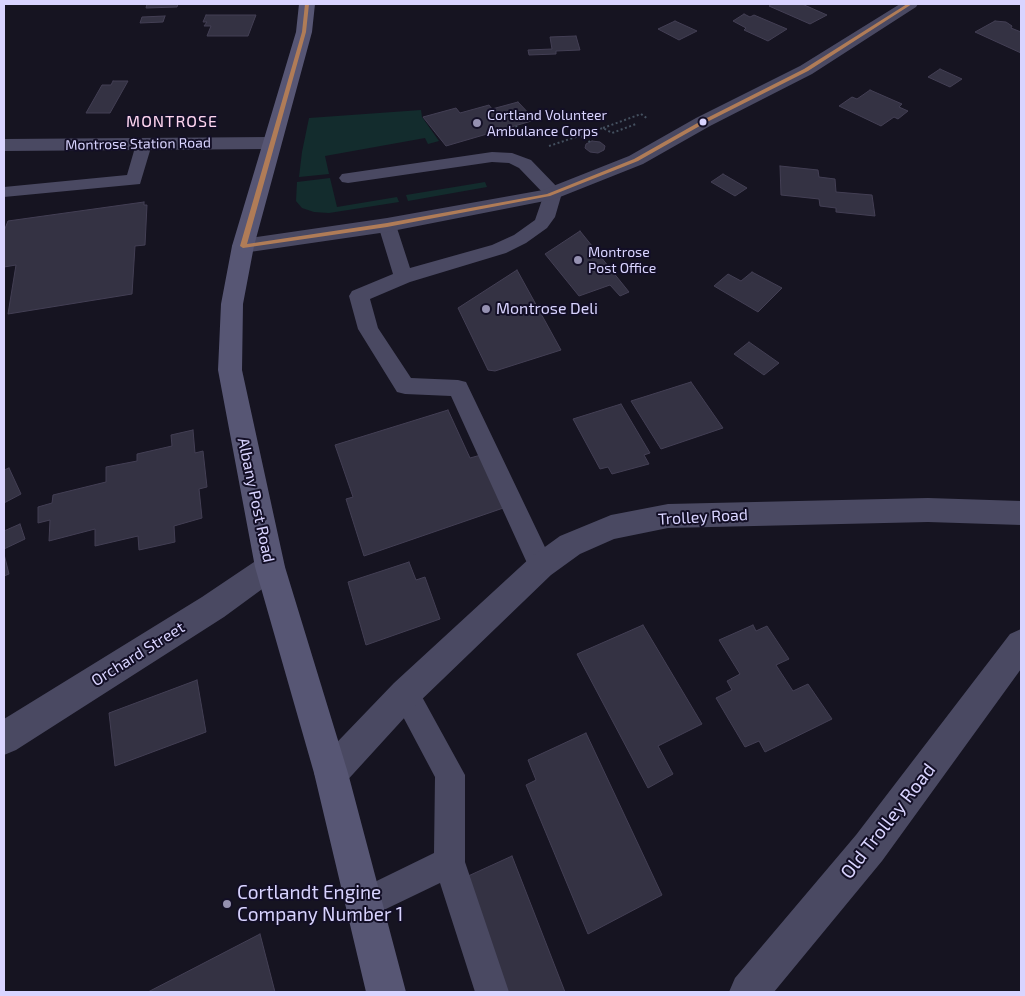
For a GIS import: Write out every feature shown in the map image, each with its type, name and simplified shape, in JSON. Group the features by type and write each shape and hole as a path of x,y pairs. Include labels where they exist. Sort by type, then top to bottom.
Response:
{"main road":[{"name":"Albany Post Road","path":"308,4 304,32 244,246 232,304 230,370 270,568 331,773 386,992"}],"street":[{"path":"244,246 387,225 552,193 636,160 703,122 806,70 910,4"},
{"name":"Montrose Station Road","path":"4,145 272,143"},
{"name":"Trolley Road","path":"331,773 405,694 541,566 570,545 611,528 668,516 928,510 1021,513"},
{"name":"Orchard Street","path":"4,738 213,607 270,568"},
{"name":"Old Trolley Road","path":"749,992 869,848 1021,644"}],"lane":[{"path":"4,192 134,180 144,144"},
{"path":"348,178 492,157 512,158 524,164 552,193 546,217 535,230 520,239 499,248 404,277 359,296 368,329 404,386 458,388 541,566"},
{"path":"387,225 404,277"},
{"path":"405,694 450,775 449,862 492,992"},
{"path":"363,904 449,862"}],"path":[{"path":"567,141 641,114 649,120 612,133 603,128"},
{"path":"581,136 590,142"}],"green space":[{"path":"421,110 422,117 439,141 428,144 425,138 325,156 329,174 299,177 309,118"},
{"path":"330,178 337,207 397,197 399,202 329,213 314,212 302,208 296,201 297,182"},
{"path":"485,182 487,187 408,201 406,195"}],"building":[{"path":"147,4 178,4 177,7 146,8"},
{"path":"772,4 802,4 827,15 810,24 769,6"},
{"path":"744,14 750,17 754,15 787,29 768,41 744,30 746,28 733,21"},
{"path":"206,15 256,15 248,36 207,36 211,26 204,26 207,22 203,22"},
{"path":"165,16 163,22 140,23 142,17"},
{"path":"675,21 697,31 679,40 658,29"},
{"path":"995,21 1006,22 1012,26 1011,28 1021,32 1021,53 975,32"},
{"path":"576,36 580,50 556,51 556,54 529,55 528,50 552,49 550,37"},
{"path":"940,69 962,79 950,87 928,77"},
{"path":"113,81 128,81 110,113 86,113 102,85 111,85"},
{"path":"870,90 902,104 899,107 908,111 898,119 894,117 881,126 839,106 852,97 857,99"},
{"name":"Cortland Volunteer Ambulance Corps","path":"518,102 535,120 446,146 423,117 456,108 460,113 489,105 492,109"},
{"path":"592,141 600,142 605,146 604,150 598,153 590,152 585,148 586,144"},
{"path":"780,166 818,170 819,177 835,179 836,192 872,195 875,216 836,212 836,208 820,206 819,199 781,195"},
{"path":"723,174 747,188 735,196 711,182"},
{"path":"144,202 144,205 147,205 145,245 135,246 132,294 8,314 16,265 4,267 4,231 8,221"},
{"path":"580,231 629,292 620,296 610,285 579,296 545,254"},
{"path":"517,270 561,350 495,371 488,370 458,308"},
{"path":"752,272 782,288 758,312 714,286 728,274 741,281"},
{"path":"749,342 779,363 764,375 734,354"},
{"path":"691,382 723,428 661,449 631,401"},
{"path":"621,404 650,453 644,455 649,464 612,474 608,467 600,469 573,419"},
{"path":"448,410 470,458 488,453 512,505 364,556 346,499 353,497 335,445"},
{"path":"193,430 195,453 203,451 207,487 199,489 202,518 174,526 175,542 139,550 138,536 95,546 95,529 49,541 50,520 38,523 38,507 52,503 53,495 106,482 106,467 137,461 137,454 172,446 171,435"},
{"path":"9,468 21,494 4,503 4,470"},
{"path":"20,524 25,539 4,549 4,531"},
{"path":"4,554 9,574 4,576"},
{"path":"409,562 416,580 425,577 440,619 366,645 348,582"},
{"path":"643,625 702,724 658,746 673,774 648,788 577,654"},
{"path":"753,625 756,631 767,626 789,659 776,665 793,691 808,684 832,719 765,752 759,741 745,747 716,698 732,690 727,681 740,674 719,640"},
{"path":"197,680 206,732 115,766 109,713"},
{"path":"586,733 662,895 588,934 526,785 536,780 528,760"},
{"path":"512,856 565,992 492,992 455,882"},
{"path":"260,934 275,992 148,992"}],"transit line":[{"path":"243,246 304,32 307,4"},
{"path":"243,246 387,225 548,195 636,160 703,122 806,70 910,4"}],"place":[{"name":"Cortland Volunteer Ambulance Corps","path":"477,123"},
{"name":"Montrose Post Office","path":"578,260"},
{"name":"Montrose Deli","path":"486,309"},
{"name":"Cortlandt Engine Company Number 1","path":"227,904"}],"district":[{"name":"MONTROSE","path":"172,122"}]}
